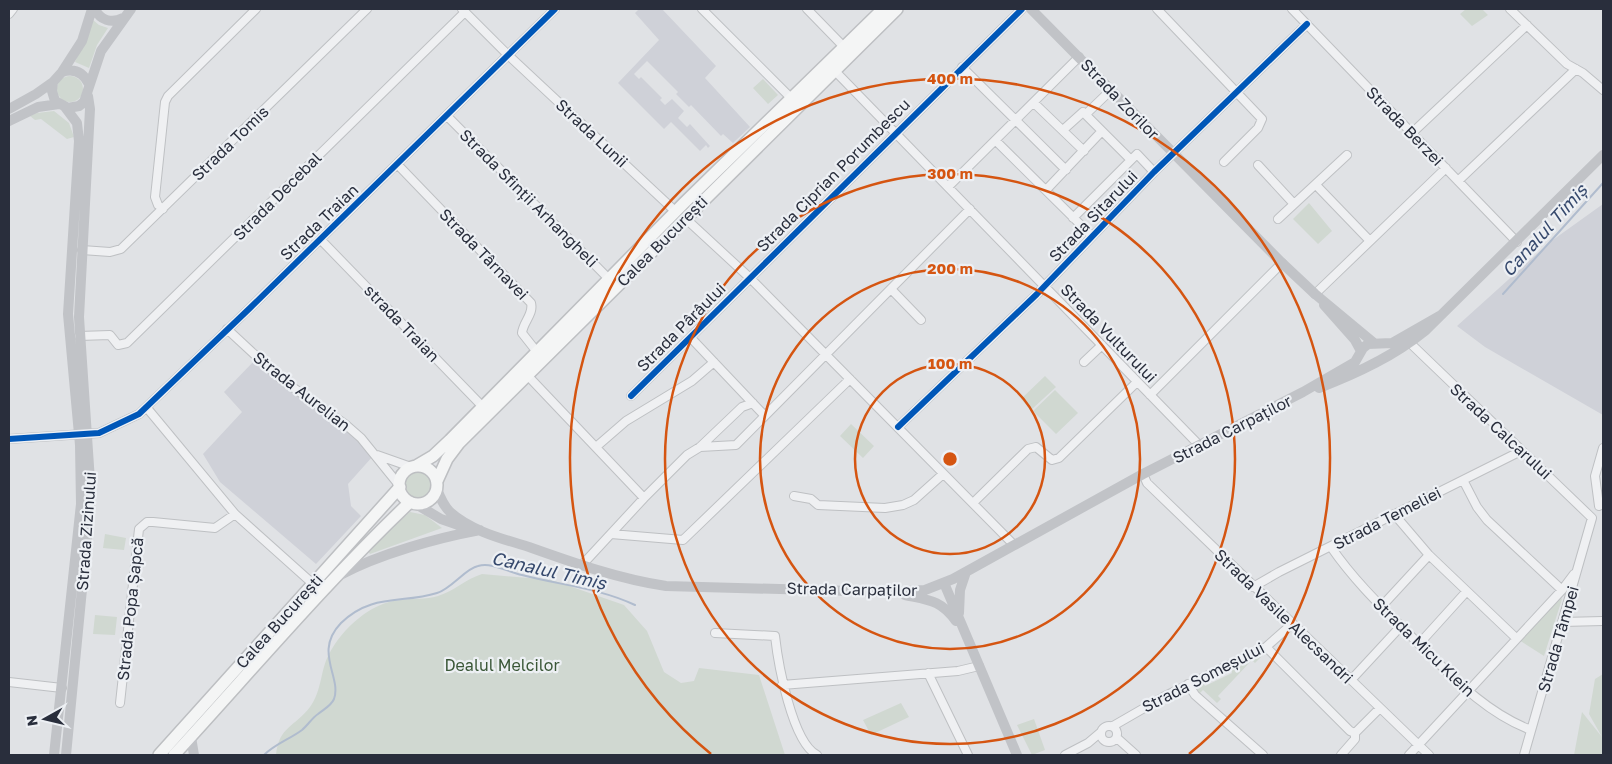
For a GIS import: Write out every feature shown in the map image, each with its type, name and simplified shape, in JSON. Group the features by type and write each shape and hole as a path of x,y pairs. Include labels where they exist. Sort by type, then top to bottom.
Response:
{"main road":[{"path":"93,9 106,20 116,21 129,12"},
{"path":"9,109 36,94 53,82 62,72 82,41 93,9"},
{"name":"Calea București","path":"437,485 447,459 460,443 528,376 791,98 883,9"},
{"name":"Calea București","path":"413,467 437,452 610,280 834,71 897,9"},
{"name":"Strada Zorilor","path":"1031,9 1282,262 1315,294 1376,344"},
{"path":"9,121 38,107 78,106 88,96 89,84 101,51 129,12"},
{"path":"62,72 73,70 80,73 89,84"},
{"path":"53,82 53,96 62,106"},
{"name":"Strada Zizinului","path":"54,755 81,504 84,435 79,336 90,109 88,96"},
{"name":"Strada Zizinului","path":"62,106 77,123 79,141 68,314 92,483 66,755"},
{"name":"Strada Carpaților","path":"1304,392 1377,363 1410,343 1517,242 1603,155"},
{"name":"Strada Zorilor","path":"1315,294 1361,352"},
{"name":"Strada Carpaților","path":"412,502 450,523 480,530 621,577 666,586 887,592 926,590 966,572 1143,474 1304,392 1349,366 1365,345 1398,340 1441,315"},
{"path":"1361,352 1363,360 1377,363 1382,350 1376,344"},
{"path":"413,467 432,472 437,485 431,499 426,502 412,502 404,497 400,486 402,474 413,467"},
{"name":"Strada Carpaților","path":"437,485 443,504 449,511 480,530"},
{"name":"Calea București","path":"159,755 400,486"},
{"name":"Calea București","path":"174,755 334,577 412,502"},
{"path":"334,577 364,564 455,534 480,530"},
{"path":"959,616 960,590 966,572"},
{"path":"944,583 1018,755"},
{"path":"887,592 941,604 967,636"},
{"path":"191,737 194,755"}],"street":[{"path":"9,14 13,9"},
{"path":"163,209 158,205 155,197 164,109 168,96 256,9"},
{"name":"Strada Tomis","path":"82,250 110,252 120,249 367,9"},
{"name":"Strada Traian","path":"9,439 99,433 121,424 147,408 321,240 555,9"},
{"path":"702,9 791,98"},
{"path":"807,9 844,47"},
{"name":"Strada Ciprian Porumbescu","path":"750,278 1022,9"},
{"path":"1157,9 1262,119 1258,128 1224,162"},
{"name":"Strada Berzei","path":"1292,9 1517,242"},
{"path":"1510,9 1567,64 1603,90"},
{"name":"Strada Lunii","path":"464,10 508,55 680,215"},
{"name":"Strada Decebal","path":"79,336 110,335 118,345 127,343 464,10"},
{"name":"Strada Sitarului","path":"898,428 1044,286 1154,172 1307,24"},
{"path":"1412,133 1527,24"},
{"path":"948,187 1079,57"},
{"path":"962,67 1066,170"},
{"path":"1458,181 1576,69"},
{"name":"Strada Vulturului","path":"834,71 896,132 1198,445"},
{"path":"1086,114 1111,90"},
{"path":"1034,103 1084,151"},
{"path":"1063,130 1080,113 1086,114 1131,160 1137,154 1154,172"},
{"name":"Strada Sfinții Arhangheli","path":"447,116 610,280"},
{"path":"1046,190 1102,131"},
{"path":"996,141 1092,236"},
{"path":"1278,219 1347,155"},
{"name":"Strada Sitarului","path":"1074,218 1131,160"},
{"name":"Strada Târnavei","path":"398,164 531,303 532,309 523,326 522,333 538,352"},
{"path":"1258,164 1294,204"},
{"path":"1315,294 1446,168"},
{"path":"1316,185 1370,241"},
{"path":"700,447 734,446 970,209"},
{"name":"Strada Pârâului","path":"680,215 750,278 1014,546"},
{"name":"strada Traian","path":"321,240 483,406"},
{"path":"1150,395 1282,262"},
{"name":"Strada Pârâului","path":"631,396 750,278"},
{"path":"891,289 921,320"},
{"name":"Strada Aurelian","path":"227,329 281,379 345,424 375,454 400,486"},
{"path":"691,338 764,415"},
{"name":"Strada Calcarului","path":"1410,343 1592,520"},
{"path":"1084,362 1102,346"},
{"path":"596,447 626,421 692,381 714,362"},
{"path":"528,376 644,498"},
{"path":"611,534 683,540 850,379"},
{"name":"Strada Vulturului","path":"973,503 1025,451 1036,447 1052,460 1060,458 1137,382"},
{"path":"582,565 687,455 700,447 742,406 753,403"},
{"path":"147,408 235,514 312,583"},
{"path":"1592,520 1601,506 1595,476 1603,448"},
{"name":"Strada Temeliei","path":"1253,587 1521,451"},
{"name":"Strada Aurelian","path":"375,454 413,467"},
{"path":"794,496 811,499 818,505 896,507 911,502 943,474"},
{"name":"Strada Vasile Alecsandri","path":"1143,474 1147,482 1253,587 1429,755"},
{"path":"1463,480 1477,507 1487,520 1562,590"},
{"name":"Strada Popa Șapcă","path":"120,703 139,529 147,522 215,528 235,514"},
{"path":"1394,514 1429,555 1516,638"},
{"name":"Strada Tâmpei","path":"1524,755 1592,520"},
{"name":"Strada Micu Klein","path":"1331,547 1357,582 1469,692 1498,716 1531,730"},
{"path":"1381,607 1429,555"},
{"path":"1409,755 1417,744 1469,692 1516,638 1562,590 1578,568"},
{"path":"1419,644 1466,592"},
{"path":"1562,622 1603,621"},
{"name":"Strada Someșului","path":"1065,755 1088,742 1105,727 1113,726 1188,684 1266,646 1292,624"},
{"path":"1351,680 1402,626"},
{"path":"716,634 775,636 782,684 802,740 808,749 817,755"},
{"path":"1266,646 1350,731 1356,733"},
{"path":"782,684 958,671 979,666"},
{"path":"928,673 968,755"},
{"path":"9,682 62,688"},
{"path":"1188,684 1196,695 1263,755"},
{"path":"1341,755 1355,739 1356,733 1380,708"},
{"path":"1113,726 1117,733 1116,738 1136,755"},
{"path":"1101,732 1101,738 1105,742"},
{"name":"Strada Someșului","path":"1088,742 1110,743 1116,738"}],"shaded area":[{"path":"639,9 662,9 716,66 705,78 750,127 733,143 723,134 721,136 691,105 689,107 676,94 678,92 647,61 634,74 639,79 641,77 662,98 660,100 665,105 672,99 684,111 678,118 687,127 690,124 710,146 708,148 706,145 700,151 671,122 664,129 618,83 659,40 635,13"},
{"path":"1603,204 1603,415 1485,347 1457,326 1550,242"},
{"path":"255,360 290,390 344,426 373,456 348,484 351,506 361,516 316,564 220,482 203,454 242,412 224,392"}],"green space":[{"path":"1466,9 1482,9 1488,15 1472,26 1460,14"},
{"path":"93,20 99,25 108,28 97,45 89,68 75,62"},
{"path":"70,76 79,80 83,89 79,98 70,102 61,98 57,89 61,80"},
{"path":"763,79 778,95 768,104 753,88"},
{"path":"54,111 69,123 74,137 67,139 41,119 35,120 30,116 37,113"},
{"path":"1309,203 1332,231 1318,244 1293,219"},
{"path":"1045,376 1056,387 1031,410 1021,399"},
{"path":"1055,390 1078,413 1056,434 1033,411"},
{"path":"851,424 874,446 863,458 840,436"},
{"path":"418,472 427,476 431,485 427,494 418,498 409,494 405,485 409,476"},
{"path":"410,512 425,515 442,528 370,554 367,550"},
{"path":"105,534 126,538 124,550 103,548"},
{"name":"Dealul Melcilor","path":"482,574 552,580 624,605 647,631 664,672 681,683 694,681 699,668 759,675 785,755 276,755 280,738 284,732 304,714 314,701 329,654 342,635 358,618 389,602 438,596"},
{"path":"1559,596 1562,599 1544,656 1519,640"},
{"path":"95,615 117,617 115,635 93,634"},
{"path":"1261,652 1263,655 1255,663 1252,660 1218,696 1221,699 1217,703 1203,690 1199,694 1197,688 1202,681 1205,686 1232,673 1230,667"},
{"path":"1603,674 1603,755 1574,755 1582,712 1602,737 1589,714 1595,679"},
{"path":"901,703 909,717 871,735 863,720"},
{"path":"1034,719 1045,750 1032,755 1017,725"}],"waterway":[{"name":"Canalul Timiș","path":"1503,294 1603,183"},
{"name":"Canalul Timiș","path":"264,755 302,730 333,701 335,682 330,664 329,644 341,623 364,607 376,603 437,593 448,587 463,574 483,565 494,566 522,575 593,591 635,605"}],"cycle path":[{"path":"9,439 99,433 139,414 555,9"},
{"path":"631,396 1022,9"},
{"path":"898,427 1037,294 1154,172 1307,24"}]}
